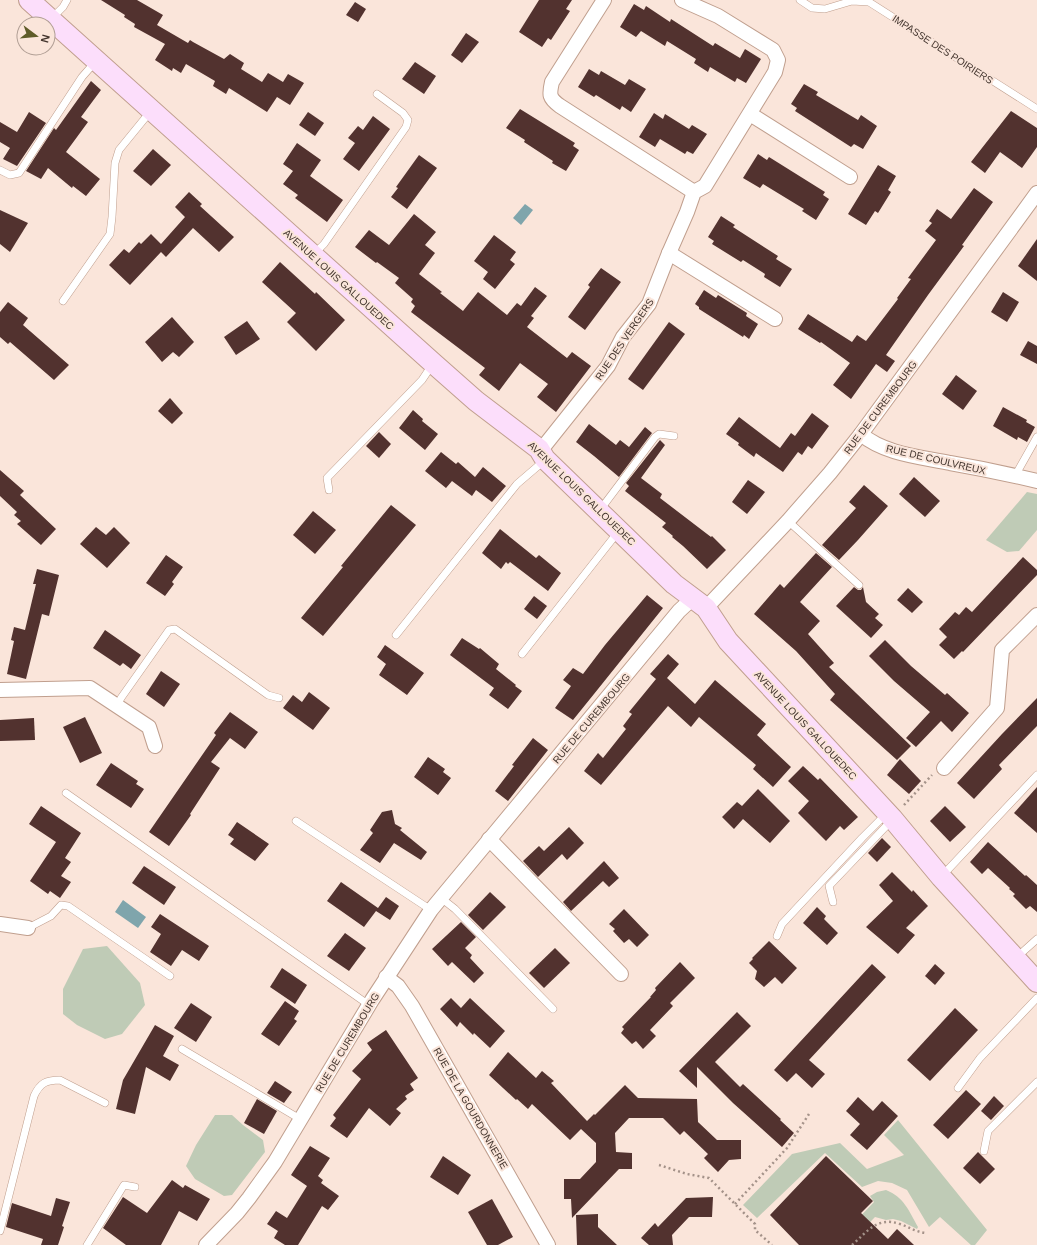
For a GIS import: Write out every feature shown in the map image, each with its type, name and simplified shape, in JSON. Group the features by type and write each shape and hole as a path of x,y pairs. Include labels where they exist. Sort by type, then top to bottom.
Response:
{"main road":[{"name":"AVENUE LOUIS GALLOUEDEC","path":"29,0 47,16"},
{"name":"AVENUE LOUIS GALLOUEDEC","path":"56,24 433,363 476,401 542,454 674,584 700,603 728,641 890,816 941,877 1037,982"}],"street":[{"path":"604,0 552,82 549,93 553,101 694,192 705,186 775,72 778,60 773,50 718,16 682,0"},
{"path":"750,114 850,177"},
{"name":"RUE DES VERGERS","path":"542,454 545,445 608,366 623,337 649,304 694,192"},
{"name":"RUE DE CUREMBOURG","path":"206,1245 238,1213 275,1162 386,977 431,910 679,611 700,603 788,521 830,473 861,434 1037,193"},
{"path":"669,253 775,319"},
{"name":"RUE DE COULVREUX","path":"861,434 869,441 877,445 903,453 1037,481"},
{"path":"944,768 997,708 1002,650 1037,615"},
{"path":"0,690 90,688 149,727 155,746"},
{"path":"489,839 621,974"},
{"path":"0,924 28,928"},
{"name":"RUE DE LA GOURDONNERIE","path":"386,977 398,986 412,1006 548,1245"}],"lane":[{"path":"53,16 62,7 66,0"},
{"name":"IMPASSE DES POIRIERS","path":"800,0 812,8 825,9 852,1 869,1 1037,109"},
{"path":"0,170 10,175 19,174 82,77 96,61"},
{"path":"313,255 324,244 406,127 408,120 403,113 377,94"},
{"path":"63,301 110,234 115,163 119,150 151,110"},
{"path":"329,490 327,478 422,380 433,363"},
{"path":"599,511 655,437 659,434 674,436"},
{"path":"1015,476 1037,437"},
{"path":"396,635 542,454"},
{"path":"788,521 859,585"},
{"path":"522,654 619,530"},
{"path":"117,706 121,698 169,630 175,629 268,695 279,698"},
{"path":"941,877 1037,775"},
{"path":"66,792 369,1005"},
{"path":"833,902 829,886 890,816"},
{"path":"777,936 782,924 862,838 890,816"},
{"path":"296,821 431,910"},
{"path":"441,898 455,909 553,1009"},
{"path":"28,928 51,916 61,905 68,906 170,976"},
{"path":"1016,959 1037,939"},
{"path":"958,1088 980,1058 1037,998"},
{"path":"182,1049 300,1120"},
{"path":"0,1231 34,1096 38,1088 44,1083 52,1080 60,1080 105,1103"},
{"path":"984,1151 988,1131 1037,1082"},
{"path":"87,1245 124,1185 135,1187"}],"path":[{"path":"890,816 935,771 944,768"},
{"path":"735,1204 787,1148 809,1114"},
{"path":"659,1165 687,1174 709,1178 755,1224 755,1230 772,1245"},
{"path":"852,1245 873,1225 880,1222 891,1222 917,1232 926,1233"}],"green space":[{"path":"1027,492 1037,494 1037,530 1019,551 1007,552 986,540"},
{"path":"107,946 140,983 145,1005 122,1034 105,1039 77,1025 63,1014 63,989 83,949"},
{"path":"215,1115 232,1115 263,1140 265,1152 232,1195 224,1196 195,1179 186,1166 196,1145"},
{"path":"898,1120 987,1230 975,1245 971,1245 940,1217 929,1227 907,1190 892,1183 878,1181 862,1187 825,1153 757,1218 743,1205 792,1154 840,1143 867,1169 904,1155 884,1135"},
{"path":"886,1190 897,1196 902,1201 909,1210 918,1227 917,1229 901,1221 893,1219 886,1220 875,1217 850,1243 833,1245 874,1202 870,1196 877,1192"}],"water":[{"path":"525,204 533,210 521,225 513,218"},
{"path":"123,900 146,917 138,928 115,912"}],"building":[{"path":"101,0 137,0 163,15 157,25 188,43 190,40 224,59 230,54 244,63 241,69 262,82 268,73 283,82 288,74 304,83 290,105 277,97 267,112 229,88 226,94 213,86 215,81 186,64 181,73 173,68 172,71 155,60 165,44 134,27 135,24 124,17 125,15"},
{"path":"539,0 572,0 566,9 570,11 551,40 548,38 542,47 519,32"},
{"path":"355,2 366,9 358,22 346,15"},
{"path":"634,4 644,10 646,6 670,22 671,19 713,46 715,43 740,58 745,49 761,59 746,83 737,78 735,82 710,67 708,72 694,63 696,59 667,41 665,46 641,31 636,37 620,27"},
{"path":"466,33 479,42 462,63 451,55"},
{"path":"415,62 436,76 424,94 402,79"},
{"path":"589,69 599,75 601,71 625,85 629,79 646,89 631,112 622,106 620,110 596,95 594,97 578,87"},
{"path":"91,81 101,90 81,117 88,122 66,152 100,179 86,196 73,186 72,188 48,168 41,179 26,171 54,128 56,130"},
{"path":"804,84 818,92 816,95 858,120 861,115 877,126 863,149 854,144 851,147 795,111 797,108 791,104"},
{"path":"520,109 575,143 573,146 579,150 566,171 552,163 553,161 506,128"},
{"path":"1011,111 1037,128 1037,147 1022,168 1000,152 985,173 971,162"},
{"path":"29,112 46,123 17,166 3,159 10,148 0,142 0,122 17,132"},
{"path":"308,112 324,123 315,136 299,125"},
{"path":"654,113 663,119 665,114 689,129 692,125 707,134 693,154 687,151 685,154 660,139 655,147 639,137"},
{"path":"373,116 390,129 359,171 343,159 355,143 348,138 358,126 363,130"},
{"path":"297,143 321,160 310,176 343,200 327,222 295,198 298,195 283,184 293,171 283,164"},
{"path":"153,149 171,165 151,186 133,171"},
{"path":"758,154 767,160 769,157 825,192 823,195 829,199 816,220 802,211 804,209 763,184 760,188 743,178"},
{"path":"419,155 437,168 407,209 391,197 398,188 396,187"},
{"path":"878,165 896,176 888,190 891,192 878,213 875,211 866,225 848,214"},
{"path":"974,188 993,202 962,245 964,246 886,355 895,361 887,372 876,364 851,399 833,385 850,363 821,342 820,343 798,329 808,314 852,342 857,335 866,341 898,299 897,298 911,279 908,278 936,240 925,231 932,223 929,221 937,209 951,219"},
{"path":"189,192 202,204 200,206 234,237 219,252 193,228 166,257 161,252 130,285 109,265 124,249 129,253 139,242 141,244 151,234 161,244 185,217 175,207"},
{"path":"0,210 28,223 10,252 0,244"},
{"path":"414,214 436,232 425,245 435,253 419,274 463,311 478,292 507,315 517,303 521,306 535,287 547,296 531,316 534,318 527,327 567,358 572,352 591,366 556,412 537,397 548,384 520,363 499,391 479,375 485,368 411,312 415,306 411,302 413,299 395,283 399,278 355,247 369,230 389,245"},
{"path":"721,216 735,225 733,227 778,256 776,259 792,269 780,287 764,277 765,274 743,260 741,262 712,244 714,241 708,237"},
{"path":"494,235 516,252 510,260 515,264 495,289 483,279 488,272 474,261"},
{"path":"1037,239 1037,281 1018,266"},
{"path":"280,262 315,294 316,292 345,320 316,351 287,322 296,313 262,282"},
{"path":"601,268 621,282 585,330 568,317 590,287 588,285"},
{"path":"704,290 716,298 718,295 747,313 746,316 758,324 749,339 744,335 743,337 699,309 699,307 695,304"},
{"path":"1003,292 1019,302 1007,322 991,312"},
{"path":"8,302 28,318 23,325 69,365 54,380 10,342 8,344 0,337 0,312"},
{"path":"172,317 194,342 179,357 173,352 162,362 145,342"},
{"path":"247,321 260,339 236,355 224,337"},
{"path":"669,322 685,334 643,390 628,379"},
{"path":"1028,341 1037,346 1037,364 1020,355"},
{"path":"956,375 977,391 963,410 942,394"},
{"path":"170,398 183,413 172,424 158,411"},
{"path":"1003,407 1027,420 1026,422 1035,427 1027,442 1018,437 1017,440 993,426"},
{"path":"413,410 423,419 422,421 438,434 425,450 399,428"},
{"path":"812,413 829,426 812,449 808,446 802,455 798,452 783,472 756,453 754,457 738,445 739,443 726,434 739,417 780,448 791,433 795,436"},
{"path":"589,424 616,445 620,440 629,447 645,427 652,433 619,477 576,442"},
{"path":"379,432 391,444 379,458 366,446"},
{"path":"660,440 665,445 641,478 662,494 660,498 711,537 712,536 726,550 707,569 662,527 666,523 625,491 629,486 626,483"},
{"path":"441,452 456,464 458,462 475,477 483,467 506,486 492,502 476,490 472,496 452,481 446,488 425,471"},
{"path":"0,470 24,491 20,495 56,529 41,545 17,524 21,521 14,515 17,512 0,496"},
{"path":"914,477 940,501 925,517 899,494"},
{"path":"748,480 765,492 747,514 732,502"},
{"path":"864,485 888,506 839,560 822,545 856,508 849,502"},
{"path":"391,505 416,525 323,636 301,618"},
{"path":"313,511 336,530 315,554 293,535"},
{"path":"96,527 106,535 114,527 130,543 107,568 80,544"},
{"path":"500,529 536,558 539,555 561,573 548,591 510,562 508,564 506,562 501,569 482,553"},
{"path":"816,553 832,567 800,602 820,621 808,634 834,663 829,667 911,746 897,760 830,700 835,694 796,651 754,614 780,584 784,588"},
{"path":"166,555 183,567 172,582 174,584 165,596 146,583"},
{"path":"1023,557 1037,570 1037,575 963,652 962,651 954,659 939,645 947,637 939,629 955,612 959,615 966,607 972,612"},
{"path":"37,569 59,575 49,616 42,614 26,679 7,674 14,641 11,640 14,627 25,630 36,584 33,584"},
{"path":"854,587 861,590 863,587 866,602 879,614 875,618 883,625 871,638 836,606"},
{"path":"908,588 923,602 912,613 897,600"},
{"path":"647,595 663,608 573,720 555,708 571,686 563,680 573,668 583,674"},
{"path":"534,596 547,606 537,619 524,609"},
{"path":"105,630 141,655 131,669 123,663 120,666 93,648"},
{"path":"462,638 479,649 480,648 499,664 496,669 522,691 508,709 489,695 494,688 450,655"},
{"path":"885,640 911,666 945,695 947,693 969,713 952,732 941,721 916,747 906,738 930,712 894,681 869,656"},
{"path":"385,645 424,673 407,695 379,675 386,664 377,657"},
{"path":"668,654 679,664 667,678 695,704 715,680 766,724 757,735 791,767 773,787 753,769 756,765 699,717 691,727 668,706 601,785 584,771 598,753 603,758 626,729 623,726 632,714 629,712 656,679 650,674"},
{"path":"161,671 180,684 164,707 146,694"},
{"path":"309,692 330,708 313,730 283,708 293,695 302,702"},
{"path":"1037,698 1037,726 999,765 1002,769 974,799 957,783"},
{"path":"230,712 258,732 245,749 230,738 211,762 220,768 190,814 191,815 169,846 149,832 216,735 214,733"},
{"path":"85,717 102,753 80,763 63,727"},
{"path":"34,718 35,740 0,741 0,720"},
{"path":"533,738 548,750 508,801 495,791 514,766 512,765"},
{"path":"428,757 445,769 443,772 451,778 438,795 414,777"},
{"path":"900,759 921,781 909,794 887,775"},
{"path":"111,763 138,781 136,784 144,789 131,808 96,785"},
{"path":"803,766 818,780 820,778 858,817 844,830 840,826 826,841 798,813 809,801 788,781"},
{"path":"1037,787 1037,833 1014,813"},
{"path":"758,789 790,821 770,843 743,819 734,829 722,817 737,802 742,806"},
{"path":"41,806 81,833 65,858 71,862 61,876 71,882 60,898 50,891 48,894 30,881 56,842 29,824"},
{"path":"945,806 966,827 950,842 930,821"},
{"path":"392,810 395,824 402,828 400,830 427,852 421,860 394,843 380,863 360,850 373,833 370,830 382,812"},
{"path":"237,822 269,844 255,861 230,844 234,839 228,835"},
{"path":"569,827 584,843 567,860 562,854 538,877 523,861 539,846 544,851"},
{"path":"882,838 891,847 877,862 868,853"},
{"path":"988,842 1037,885 1037,912 1030,906 1026,909 1013,896 1015,894 1009,889 1010,888 988,868 982,874 970,862"},
{"path":"604,861 619,878 609,887 603,881 571,911 563,902"},
{"path":"144,866 176,887 164,905 132,883"},
{"path":"892,872 912,892 913,890 928,906 906,928 915,935 898,954 866,927 893,901 879,885"},
{"path":"341,882 378,908 386,897 399,906 390,920 376,911 364,927 327,901"},
{"path":"490,892 506,907 483,930 468,915"},
{"path":"817,907 826,916 824,919 838,933 827,945 803,923"},
{"path":"624,909 649,935 637,947 629,939 624,943 613,931 615,929 609,924"},
{"path":"160,914 209,946 199,961 182,950 171,966 150,952 161,934 151,927"},
{"path":"461,922 476,937 465,948 472,955 470,958 484,973 474,983 452,962 448,966 432,949"},
{"path":"345,933 366,948 349,971 327,956"},
{"path":"769,941 797,968 782,984 775,977 764,987 755,979 757,971 749,963"},
{"path":"555,948 570,963 544,988 529,973"},
{"path":"680,962 695,978 670,1003 673,1006 650,1030 656,1036 643,1049 636,1041 632,1044 621,1033 624,1029 622,1027 651,997 656,990 655,988"},
{"path":"872,964 886,977 809,1060 825,1074 812,1088 796,1073 787,1082 774,1070"},
{"path":"935,964 945,973 935,985 925,976"},
{"path":"282,968 307,985 295,1004 270,987"},
{"path":"451,998 461,1008 470,998 505,1031 490,1048 474,1033 473,1035 460,1022 457,1027 440,1009"},
{"path":"285,1001 299,1011 294,1019 297,1021 279,1046 261,1034"},
{"path":"191,1003 212,1017 196,1042 174,1028"},
{"path":"955,1008 978,1030 930,1081 907,1060"},
{"path":"737,1012 751,1026 715,1062 740,1087 743,1084 794,1133 782,1147 733,1103 697,1067 697,1088 679,1071"},
{"path":"155,1025 174,1036 163,1056 179,1065 170,1081 146,1067 135,1114 116,1109 123,1080"},
{"path":"386,1030 418,1078 410,1084 414,1090 405,1096 407,1099 396,1109 401,1113 390,1126 369,1108 347,1138 330,1126 336,1118 333,1115 361,1079 352,1071 372,1050 367,1043"},
{"path":"508,1052 536,1078 542,1071 554,1081 551,1083 587,1121 625,1085 638,1098 697,1099 698,1122 717,1140 741,1140 741,1159 729,1160 718,1172 704,1158 708,1154 684,1131 680,1135 663,1118 629,1118 615,1133 616,1152 632,1153 632,1169 619,1169 572,1218 571,1199 564,1199 564,1179 580,1179 596,1162 596,1143 581,1129 570,1140 532,1104 528,1109 489,1075"},
{"path":"275,1081 292,1092 284,1103 267,1093"},
{"path":"966,1090 981,1104 948,1139 933,1125"},
{"path":"994,1096 1004,1106 991,1120 981,1111"},
{"path":"858,1097 873,1111 882,1101 898,1116 867,1150 850,1135 860,1124 846,1111"},
{"path":"257,1099 277,1111 264,1134 244,1123"},
{"path":"310,1146 330,1158 318,1176 323,1180 321,1183 339,1196 328,1210 322,1206 298,1245 285,1245 274,1238 278,1231 267,1224 276,1211 287,1218 307,1186 291,1175"},
{"path":"978,1152 995,1169 980,1184 963,1168"},
{"path":"443,1156 471,1175 458,1195 430,1177"},
{"path":"826,1156 873,1201 861,1213 888,1239 897,1229 914,1245 799,1245 770,1215"},
{"path":"172,1180 183,1188 185,1185 210,1199 197,1221 179,1211 161,1245 126,1245 103,1228 123,1197 147,1213"},
{"path":"713,1197 712,1217 689,1217 672,1235 673,1245 649,1245 641,1238 655,1223 658,1227 686,1198"},
{"path":"56,1198 70,1202 62,1226 64,1227 58,1245 41,1245 43,1239 6,1227 12,1203 51,1216"},
{"path":"492,1199 513,1237 498,1245 487,1245 468,1212"},
{"path":"598,1214 598,1227 617,1245 577,1245 576,1215"}]}
